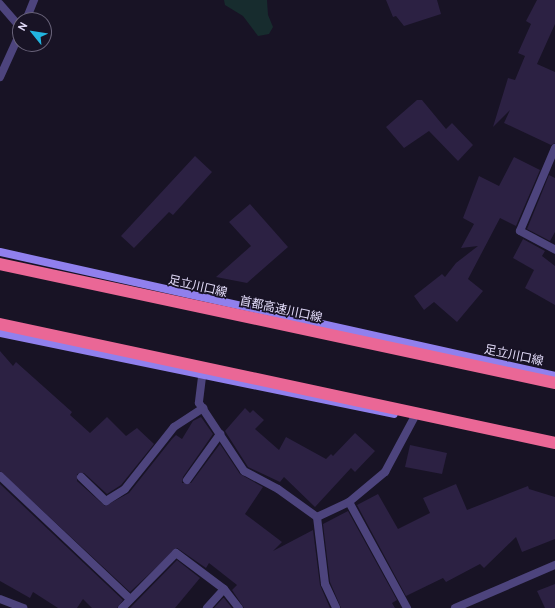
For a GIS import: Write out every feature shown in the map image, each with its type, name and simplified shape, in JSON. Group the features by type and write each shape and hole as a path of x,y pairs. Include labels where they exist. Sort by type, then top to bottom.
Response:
{"highway":[{"name":"首都高速川口線","path":"0,264 555,383"},
{"path":"0,271 76,280"},
{"path":"0,324 555,442"}],"main road":[{"name":"足立川口線","path":"0,252 555,376"},
{"path":"0,332 202,377 414,418 555,449"}],"street":[{"path":"29,12 34,0"},
{"path":"0,4 12,17"},
{"path":"0,78 12,51"},
{"path":"555,148 520,231 555,250"},
{"path":"202,377 200,403 244,471 278,489 317,517 325,584 336,608"},
{"path":"81,477 106,501 125,489 174,427 203,408"},
{"path":"317,517 349,502 385,472 414,418"},
{"path":"187,480 220,434"},
{"path":"0,476 130,599"},
{"path":"349,502 407,608"},
{"path":"122,608 176,553 224,590 239,608"},
{"path":"455,608 555,566"},
{"path":"207,608 224,590"},
{"path":"0,599 23,608"}],"green space":[{"path":"224,0 267,0 268,15 273,27 269,34 258,36 243,16 225,5"}],"building":[{"path":"386,0 437,0 441,14 404,26 396,16 393,17"},
{"path":"537,0 555,0 555,24 537,64 555,72 555,143 551,145 504,123 510,110 493,127 508,78 515,80 525,56 518,53 531,24 526,21"},
{"path":"417,100 422,100 446,129 452,123 473,145 458,161 429,131 404,148 386,127"},
{"path":"195,156 212,172 173,215 169,212 134,248 121,236"},
{"path":"514,157 540,170 516,226 500,218 468,279 483,291 457,322 434,302 424,310 414,296 442,274 445,277 456,263 478,246 461,248 474,224 463,218 479,176 499,186"},
{"path":"549,175 555,178 555,232 550,241 527,229"},
{"path":"250,204 288,247 247,283 216,277 251,246 229,222"},
{"path":"523,239 545,251 542,256 555,266 555,305 525,288 534,270 513,258"},
{"path":"0,351 13,366 16,362 72,412 70,415 90,433 107,417 126,436 137,428 154,444 121,485 107,494 84,473 77,474 77,481 105,506 129,493 172,439 176,435 182,439 193,421 201,417 213,434 183,477 182,483 191,483 220,444 240,474 263,487 245,514 282,542 273,551 313,530 320,585 330,608 244,608 232,590 237,585 209,563 206,568 177,548 130,592 0,471"},
{"path":"245,408 250,413 253,410 264,420 255,429 279,450 286,437 326,459 331,454 333,456 355,433 375,451 355,472 351,468 315,507 284,477 280,482 248,467 225,431"},
{"path":"410,445 447,453 442,474 405,467"},
{"path":"0,484 123,600 117,608 92,608 83,599 77,608 58,608 33,592 30,598 0,581"},
{"path":"456,484 467,510 528,486 529,489 555,497 555,539 522,552 516,537 484,568 480,564 446,582 443,578 406,596 357,505 378,494 398,529 430,513 423,498"},
{"path":"348,511 397,600 392,603 395,608 341,608 330,582 323,524"},
{"path":"177,560 200,578 175,608 130,608"},
{"path":"555,584 555,608 545,608 537,591"},
{"path":"223,598 232,608 214,608"}]}
